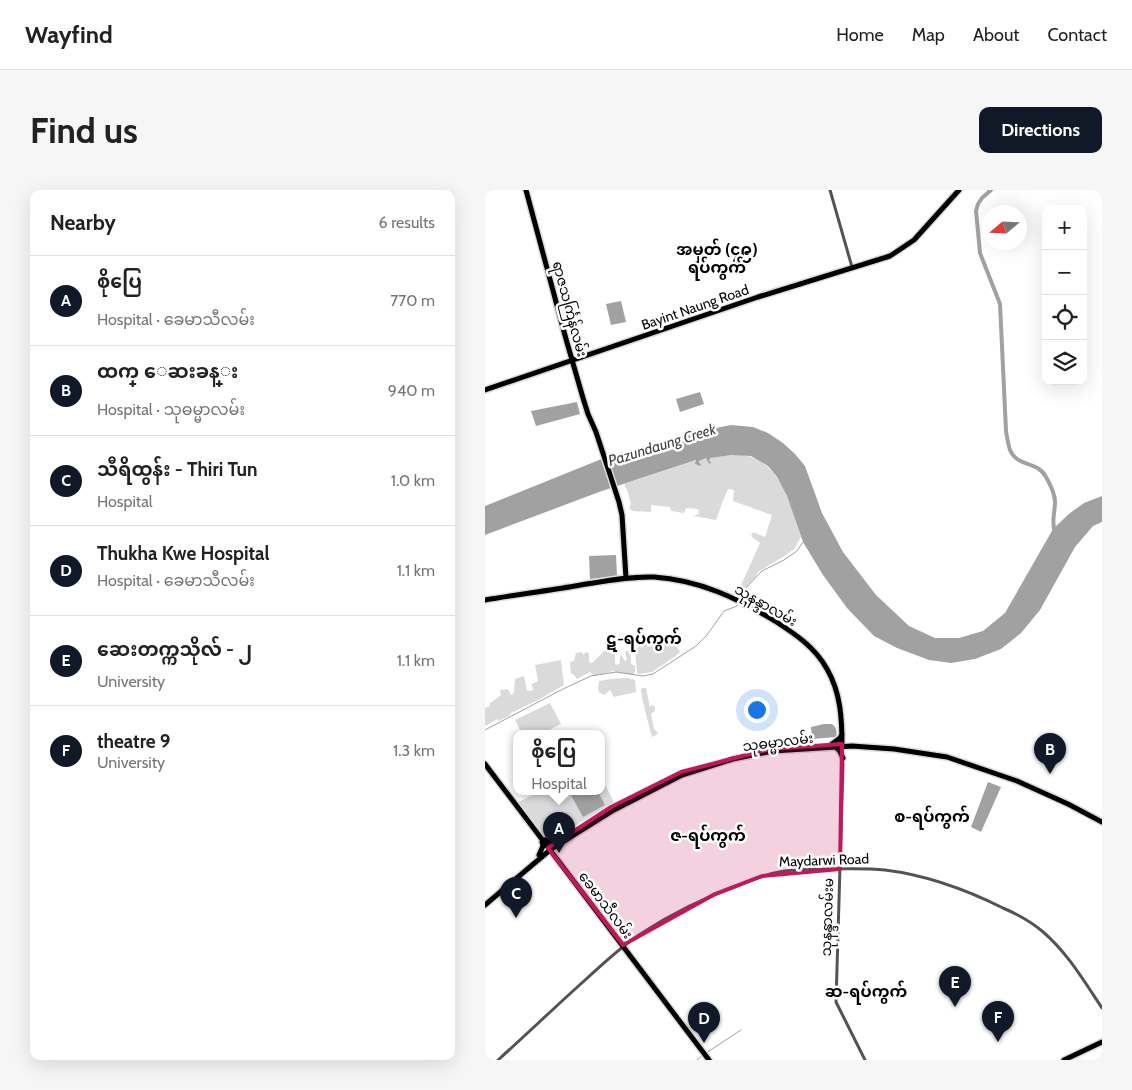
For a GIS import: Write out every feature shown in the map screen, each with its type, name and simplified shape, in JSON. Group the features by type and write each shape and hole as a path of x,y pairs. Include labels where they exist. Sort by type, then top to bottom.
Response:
{"main road":[{"name":"ရာဇသင်္ကြန်လမ်း","path":"526,190 588,414 596,432 619,502 622,514 626,578"},
{"name":"Bayint Naung Road","path":"485,390 758,297 890,256 913,240 959,190"},
{"name":"သုနန္ဒာလမ်း","path":"485,600 626,578 653,577 680,580 700,585 740,600 793,632 814,650 824,663 839,699 842,745"},
{"path":"842,733 844,739 852,745 845,751 843,758"},
{"path":"842,733 832,745 839,750 843,758"},
{"name":"သုဓမ္မာလမ်း","path":"485,901 558,842 611,807 694,767 733,756 770,749 797,746 852,745 947,755 1017,781 1102,820"},
{"name":"ခေမာသီလမ်း","path":"485,764 709,1060"},
{"path":"540,837 549,843 558,842 554,853 555,858"},
{"path":"540,837 543,846 540,856 547,855 555,858"},
{"name":"သုဓမ္မာလမ်း","path":"485,906 540,856"},
{"path":"1064,1060 1102,1042"}],"street":[{"path":"831,190 852,267"},
{"name":"သုနန္ဒာလမ်းမ","path":"842,745 843,770 835,1002 865,1060"},
{"name":"Maydarwi Road","path":"498,1060 623,946 643,932 715,894 762,876 783,871 885,870 936,881 976,895 1034,924 1053,941 1102,1008"}],"highlighted area":[{"path":"842,744 840,869 762,876 715,894 623,945 548,848 611,807 681,772 770,749"}],"shaded area":[{"path":"732,455 751,457 762,462 771,470 789,502 801,537 794,549 758,572 740,596 737,594 760,543 751,536 753,532 765,537 772,515 733,501 734,490 728,489 716,520 693,516 699,514 698,509 686,508 684,513 671,511 670,507 651,505 651,512 632,511 629,508 631,504 624,484 697,460 695,464 700,466 700,459 707,458 709,461 709,458"},
{"path":"672,640 680,652 652,672 637,673 635,649 638,648 638,643"},
{"path":"610,648 615,652 615,663 617,665 620,663 620,655 625,661 627,659 626,651 631,651 631,664 635,666 633,675 613,671 594,676 590,672 577,679 571,674 570,662 574,661 576,653 582,652 583,655 586,652 589,653 589,661 592,663 606,649"},
{"path":"561,660 564,685 511,713 509,716 498,721 497,719 485,726 485,708 490,706 489,704 501,695 500,690 508,689 511,695 514,693 515,679 524,676 527,690 533,690 532,684 538,681 535,665"},
{"path":"628,678 635,680 636,692 614,697 610,690 604,695 599,692 599,681"},
{"path":"642,688 646,688 649,707 653,705 655,707 655,711 651,714 654,729 658,733 652,737 643,701"},
{"path":"550,703 561,724 549,730 520,730 515,720"},
{"path":"605,785 614,802 549,842 517,803 532,795 605,795"}],"water":[{"path":"621,301 626,322 611,325 606,304"},
{"path":"700,392 704,404 680,412 676,399"},
{"path":"577,402 580,414 536,426 531,411"},
{"name":"Pazundaung Creek","path":"731,425 753,427 768,433 795,454 805,466 822,513 843,552 876,595 909,626 935,638 959,638 983,631 1005,613 1053,529 1084,503 1102,496 1102,522 1093,526 1075,547 1040,610 1021,633 1001,649 975,659 951,663 929,660 897,648 874,636 847,608 823,575 803,542 787,496 777,477 768,466 751,456 732,455 710,458 710,464 706,458 699,461 700,466 695,464 696,460 599,492 485,535 485,506 609,456 690,433"},
{"path":"616,555 617,576 590,579 589,556"},
{"path":"824,724 834,725 836,737 812,739 811,727"},
{"path":"988,782 1001,787 981,832 971,827"},
{"path":"571,795 600,795 605,805 583,817"}],"waterway":[{"path":"991,190 982,198 976,211 980,253 1000,304 1006,431 1013,456 1038,468 1049,483 1055,499 1053,521 1055,533"},
{"path":"740,600 743,591 762,571 797,551 803,542"},
{"path":"485,730 591,676 616,672 643,676 653,674 696,646 707,635 724,611 737,606 738,603"},
{"path":"706,1053 741,1030"},
{"path":"697,1060 702,1056"}],"place":[{"name":"ထက္ ေဆးခန္း","path":"1050,774"},
{"name":"စိုပြေ","path":"559,853"},
{"name":"သီရိထွန်း - Thiri Tun","path":"516,918"},
{"name":"ဆေးတက္ကသိုလ် - ၂","path":"955,1007"},
{"name":"theatre 9","path":"998,1042"},
{"name":"Thukha Kwe Hospital","path":"704,1043"}],"district":[{"name":"အမှတ် (၄၉) ရပ်ကွက်","path":"717,258"},
{"name":"ဋ-ရပ်ကွက်","path":"644,638"},
{"name":"စ-ရပ်ကွက်","path":"932,816"},
{"name":"ဇ-ရပ်ကွက်","path":"708,835"},
{"name":"ဆ-ရပ်ကွက်","path":"866,991"}]}
